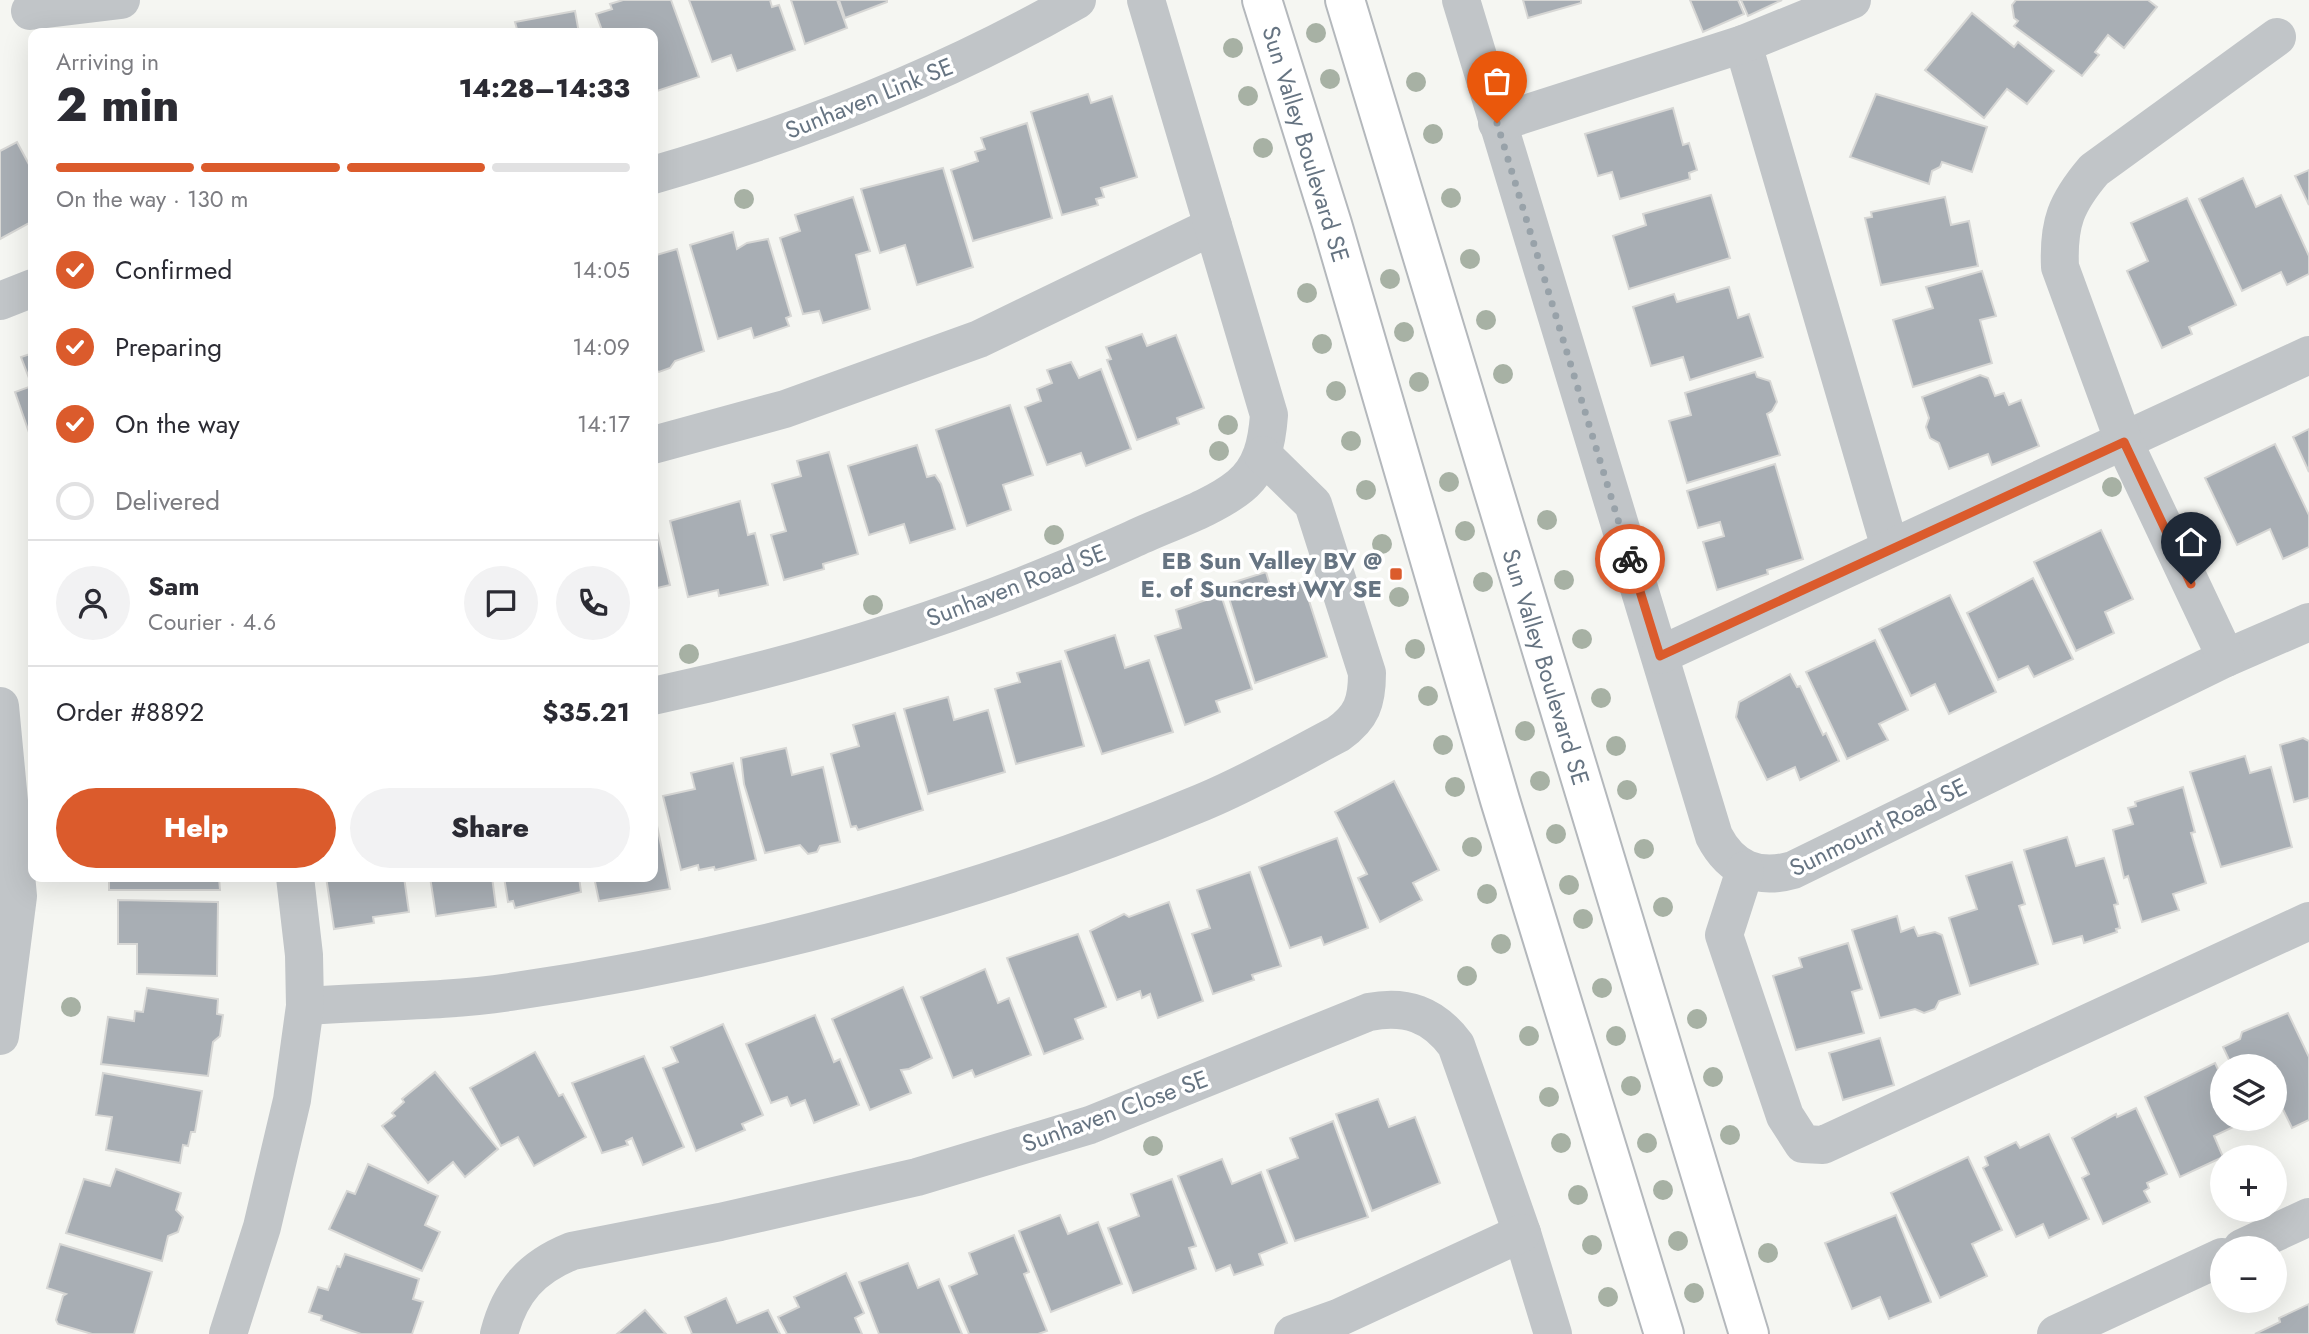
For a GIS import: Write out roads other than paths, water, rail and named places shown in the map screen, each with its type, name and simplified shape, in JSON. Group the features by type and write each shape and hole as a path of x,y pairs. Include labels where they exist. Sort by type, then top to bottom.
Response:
{"main road":[{"name":"Sun Valley Boulevard SE","path":"1262,0 1332,224 1500,800 1664,1334"},
{"name":"Sun Valley Boulevard SE","path":"1345,0 1749,1334"}],"street":[{"path":"32,15 121,0"},
{"name":"Sunhaven Link SE","path":"658,174 721,155 861,105 950,67 1077,0"},
{"name":"Sunhaven Road SE","path":"658,695 741,677 967,608 1066,569 1224,496 1253,472 1262,455 1269,415 1146,0"},
{"path":"1461,0 1714,836 1731,862 1745,870 1724,935 1785,1116 1803,1144 1823,1145 2309,921"},
{"path":"1497,123 1744,44 1852,0"},
{"path":"2225,658 2124,442 2060,267 2059,238 2063,215 2077,190 2094,170 2277,37"},
{"path":"1744,44 1891,548"},
{"path":"658,444 785,409 979,339 1213,226"},
{"path":"0,301 28,290"},
{"path":"1660,656 2309,355"},
{"path":"305,1006 507,992 648,967 864,919 1049,861 1205,802 1338,734 1356,721 1367,699 1367,673 1313,505 1262,455"},
{"name":"Sunmount Road SE","path":"1745,870 1777,875 1793,870 2225,658 2309,622"},
{"path":"0,706 20,762 18,896 1,1023"},
{"path":"228,1334 271,1189 292,1100 305,1006 304,955 296,882"},
{"name":"Sunhaven Close SE","path":"499,1334 509,1304 519,1286 551,1259 572,1251 720,1222 917,1177 1090,1125 1369,1012 1385,1009 1419,1013 1434,1021 1456,1045 1522,1233 1553,1334"},
{"path":"2268,1236 2309,1217"},
{"path":"1293,1334 1338,1318 1522,1233"},
{"path":"2056,1334 2210,1263"}],"place":[{"name":"EB Sun Valley BV @ E. of Suncrest WY SE","path":"1396,574"}]}
